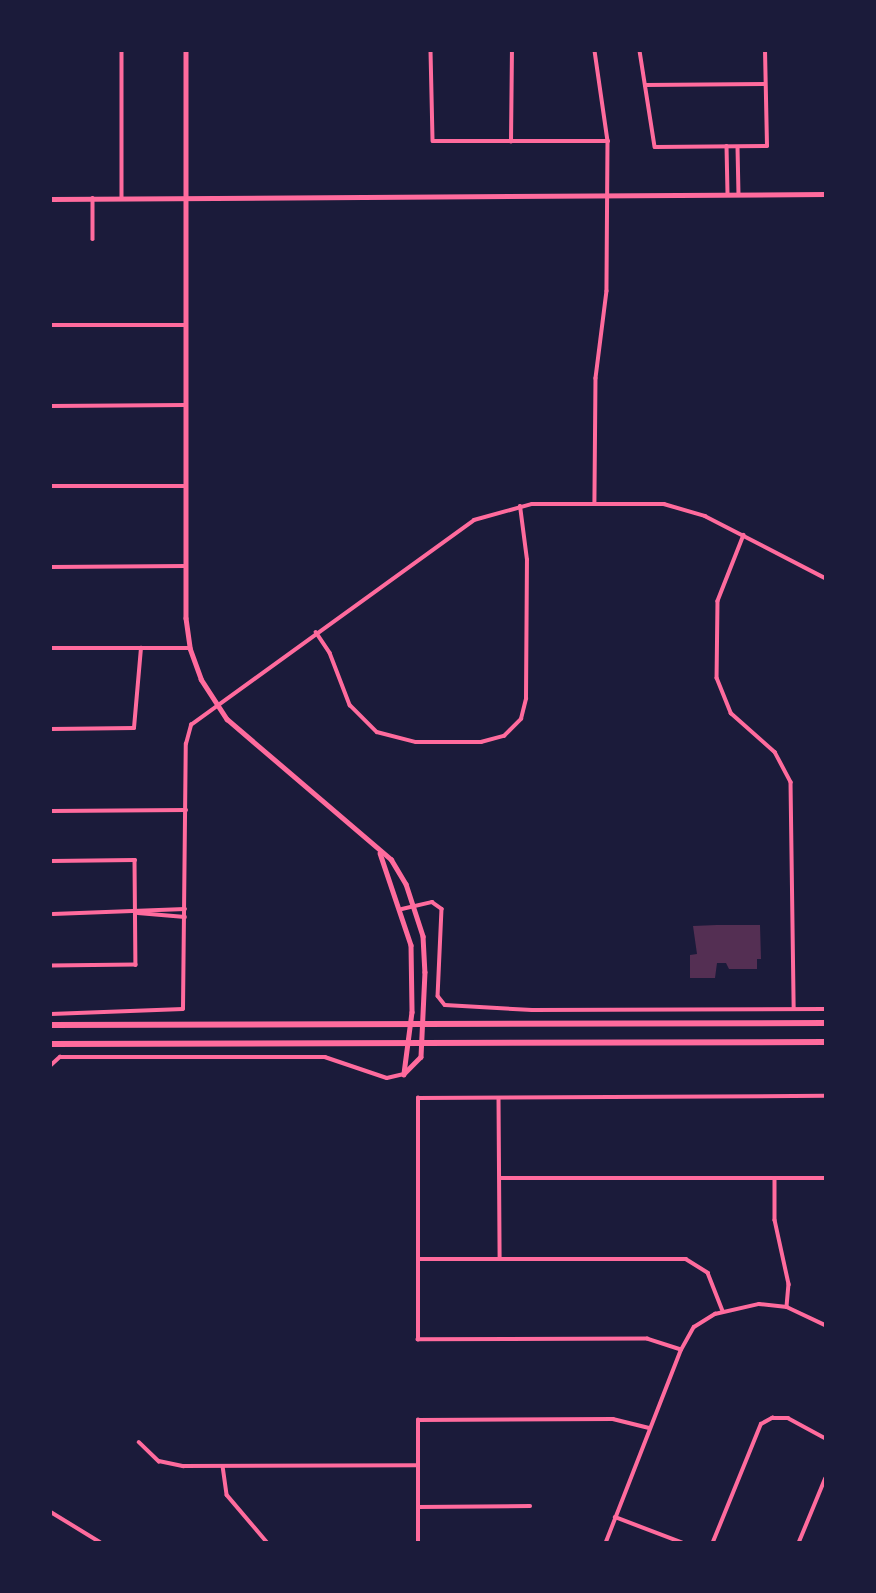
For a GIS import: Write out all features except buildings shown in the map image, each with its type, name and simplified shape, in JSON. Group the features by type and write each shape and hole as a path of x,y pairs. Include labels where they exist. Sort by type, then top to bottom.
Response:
{"main road":[{"path":"51,199 825,194"},
{"path":"51,1025 825,1023"},
{"path":"51,1044 825,1042"}],"street":[{"path":"122,51 122,198"},
{"path":"52,1063 60,1057 325,1057 387,1078 404,1074 419,1062 423,1042 425,946 414,905 395,864 240,733 216,704 190,648 185,566 186,51"},
{"path":"431,51 433,141 608,141"},
{"path":"511,142 512,51"},
{"path":"595,51 608,141 607,302 595,396 595,502"},
{"path":"640,51 654,147 767,146 765,51"},
{"path":"645,85 765,84"},
{"path":"727,146 728,194"},
{"path":"738,146 739,194"},
{"path":"93,198 93,239"},
{"path":"51,325 186,325"},
{"path":"51,405 186,405"},
{"path":"51,486 186,486"},
{"path":"51,1014 176,1013 183,1009 187,735 195,719 458,530 520,506 595,502 678,507 744,536 825,578"},
{"path":"316,632 330,653 350,705 377,732 416,742 481,741 504,736 520,719 526,699 527,560 520,506"},
{"path":"744,536 718,601 717,678 732,712 775,752 791,782 794,1009"},
{"path":"51,567 185,566"},
{"path":"51,648 190,648"},
{"path":"51,729 134,728 141,648"},
{"path":"51,811 186,810"},
{"path":"380,852 402,909 412,958 411,1024 404,1074"},
{"path":"51,861 135,860 136,912 136,965 51,966"},
{"path":"402,909 432,902 442,909 438,996 445,1005 532,1010 825,1009"},
{"path":"51,914 185,909"},
{"path":"136,912 185,916"},
{"path":"681,1350 648,1339 418,1340 418,1098 825,1096"},
{"path":"499,1098 500,1258"},
{"path":"500,1178 825,1178"},
{"path":"775,1178 775,1220 789,1284 786,1307"},
{"path":"418,1259 686,1259 708,1273 723,1311"},
{"path":"606,1542 681,1350 694,1327 723,1311 759,1304 786,1307 825,1325"},
{"path":"713,1542 755,1434 772,1418 788,1418 825,1438"},
{"path":"418,1542 418,1420 613,1419 650,1429"},
{"path":"139,1442 149,1456 169,1464 418,1465"},
{"path":"223,1465 228,1495 267,1542"},
{"path":"799,1542 825,1479"},
{"path":"418,1507 530,1506"},
{"path":"51,1512 98,1542"},
{"path":"615,1517 681,1542"}]}
